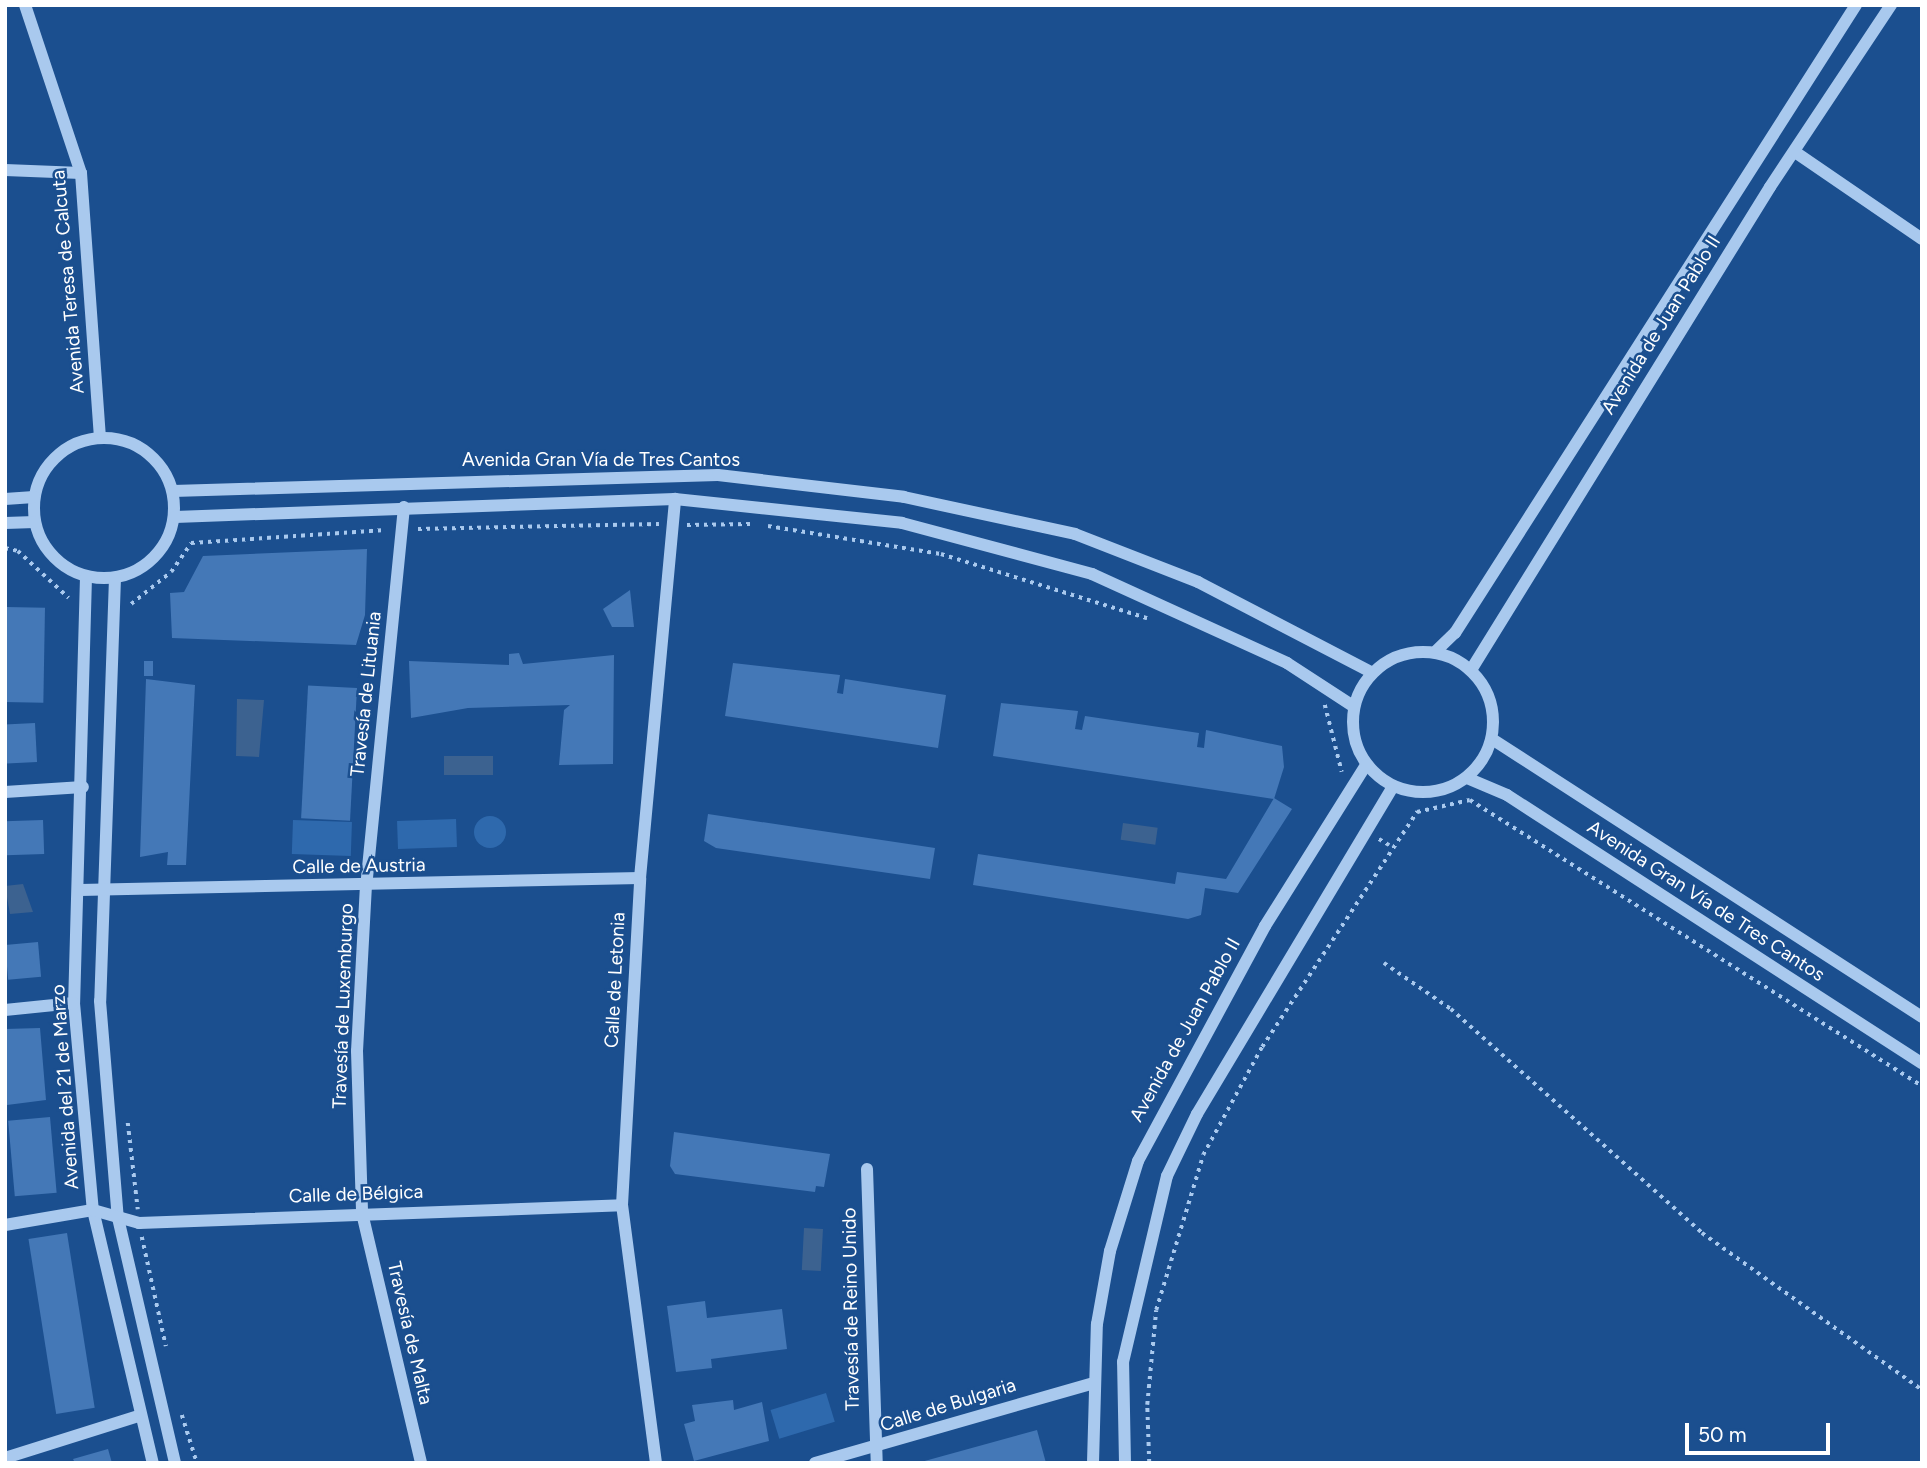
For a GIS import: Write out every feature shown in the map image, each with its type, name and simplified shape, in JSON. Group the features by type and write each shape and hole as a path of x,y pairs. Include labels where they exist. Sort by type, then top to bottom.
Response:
{"street":[{"name":"Avenida Teresa de Calcuta","path":"25,5 80,173 100,437"},
{"name":"Avenida de Juan Pablo II","path":"1435,652 1455,633 1856,5"},
{"name":"Avenida de Juan Pablo II","path":"1471,670 1795,152 1891,5"},
{"path":"1795,152 1922,239"},
{"path":"5,170 80,173"},
{"path":"100,437 146,451 173,491 175,517 155,558 115,578 86,576 52,556 35,522 34,497 57,456 100,437"},
{"name":"Avenida Gran Vía de Tres Cantos","path":"173,491 719,475 904,497 1075,534 1198,582 1371,673"},
{"path":"5,499 34,497"},
{"name":"Avenida Gran Vía de Tres Cantos","path":"175,517 675,499 902,523 1093,574 1287,663 1353,706"},
{"name":"Calle de Letonia","path":"656,1463 622,1205 640,878 677,525 675,499"},
{"name":"Travesía de Lituania","path":"366,885 404,507"},
{"path":"5,523 35,522"},
{"name":"Avenida del 21 de Marzo","path":"86,576 89,618 74,1003 93,1210 138,1416 153,1463"},
{"path":"115,578 109,617 100,1001 118,1218 175,1463"},
{"path":"1435,652 1471,670 1488,693 1492,739 1467,778 1443,790 1393,787 1366,765 1354,743 1353,706 1371,673 1402,654 1435,652"},
{"name":"Avenida Gran Vía de Tres Cantos","path":"1492,739 1922,1017"},
{"name":"Avenida de Juan Pablo II","path":"1093,1463 1091,1384 1110,1251 1157,1114 1366,765"},
{"name":"Avenida Gran Vía de Tres Cantos","path":"1467,778 1507,795 1922,1063"},
{"path":"5,792 82,787"},
{"path":"1125,1463 1123,1362 1167,1176 1196,1114 1393,787"},
{"name":"Calle de Austria","path":"80,890 640,878"},
{"name":"Travesía de Luxemburgo","path":"362,1213 357,1051 366,885"},
{"path":"5,1010 74,1003"},
{"name":"Travesía de Reino Unido","path":"867,1169 873,1447 877,1463"},
{"name":"Calle de Bélgica","path":"93,1210 139,1223 622,1205"},
{"path":"5,1225 93,1210"},
{"name":"Travesía de Malta","path":"362,1213 421,1463"},
{"name":"Calle de Bulgaria","path":"815,1463 1091,1384"},
{"path":"5,1458 138,1416"}],"path":[{"path":"109,617 125,617 134,598 172,572 191,542 403,529 752,524 941,554 1155,621"},
{"path":"5,548 18,551 70,598 74,617 89,618"},
{"path":"1323,699 1345,784"},
{"path":"1149,1463 1156,1310 1203,1155 1262,1047 1389,845 1416,812 1470,800 1922,1086"},
{"path":"1366,831 1389,845"},
{"path":"1384,963 1451,1009 1702,1233 1922,1390"},
{"path":"127,1113 139,1223 167,1353"},
{"path":"178,1405 197,1463"}],"shaded area":[{"path":"237,699 264,700 259,757 236,756"},
{"path":"444,756 493,756 493,775 444,775"},
{"path":"490,816 501,821 506,832 501,843 490,848 479,843 474,832 479,821"},
{"path":"456,819 457,847 398,849 397,821"},
{"path":"293,820 352,822 351,856 292,854"},
{"path":"1123,823 1158,828 1155,845 1121,840"},
{"path":"23,884 33,912 10,914 5,886"},
{"path":"804,1228 823,1229 821,1271 802,1270"},
{"path":"826,1393 835,1422 779,1439 771,1410"}],"building":[{"path":"367,549 365,615 356,645 172,638 170,593 184,592 203,556"},
{"path":"630,590 634,627 612,627 603,609"},
{"path":"6,607 45,608 43,703 5,702"},
{"path":"519,653 523,664 614,655 613,764 559,765 564,710 570,705 468,708 411,718 409,661 509,665 509,654"},
{"path":"144,661 153,661 153,676 144,676"},
{"path":"733,663 840,675 837,693 843,694 845,679 946,695 938,748 725,716"},
{"path":"146,679 195,685 186,865 167,865 168,852 140,857"},
{"path":"308,685 357,688 350,821 301,818"},
{"path":"1001,703 1078,711 1075,729 1082,730 1085,716 1199,733 1197,747 1204,748 1206,730 1282,746 1284,767 1274,799 993,756"},
{"path":"35,723 37,762 7,764 5,725"},
{"path":"1274,798 1292,809 1238,893 1205,888 1201,915 1188,919 973,885 978,854 1175,884 1177,872 1226,879"},
{"path":"708,814 935,848 930,879 716,848 704,841"},
{"path":"43,820 44,854 6,855 5,821"},
{"path":"38,942 41,977 8,980 5,945"},
{"path":"40,1028 46,1100 7,1105 5,1029"},
{"path":"50,1117 57,1193 15,1196 8,1121"},
{"path":"674,1132 830,1154 824,1187 816,1186 815,1192 675,1174 670,1166"},
{"path":"67,1233 95,1408 56,1414 28,1239"},
{"path":"705,1301 707,1318 782,1309 787,1349 711,1359 712,1368 676,1372 667,1306"},
{"path":"733,1400 734,1410 762,1402 769,1441 694,1461 684,1424 695,1421 692,1405"},
{"path":"1037,1430 1046,1463 921,1463 921,1462"},
{"path":"108,1449 112,1463 75,1463 73,1459"}]}
